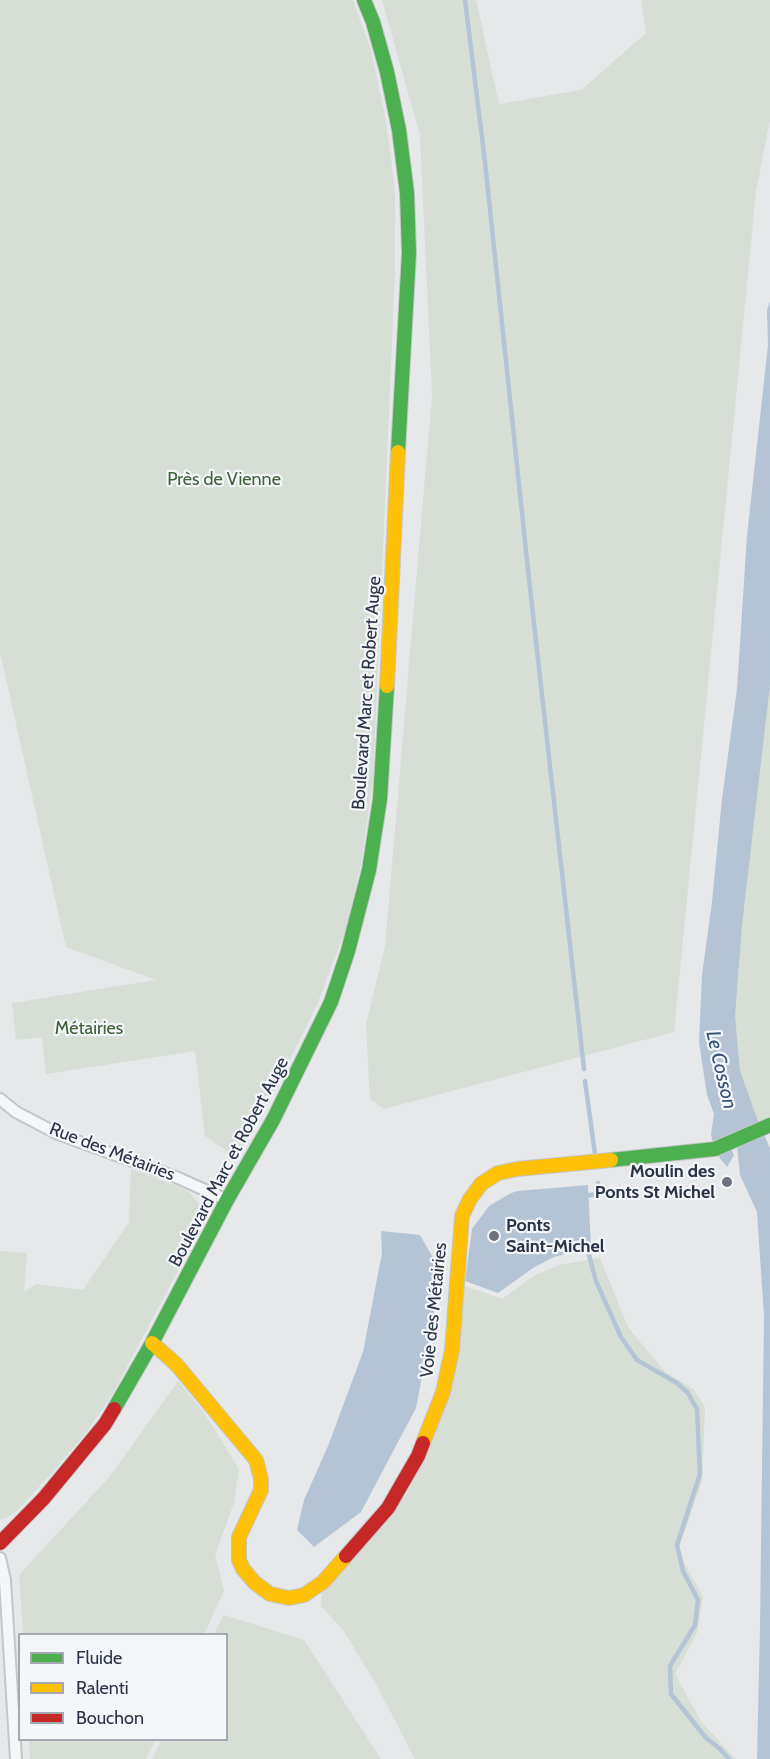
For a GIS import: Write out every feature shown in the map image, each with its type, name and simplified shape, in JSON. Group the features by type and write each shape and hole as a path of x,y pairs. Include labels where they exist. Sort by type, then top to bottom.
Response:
{"main road":[{"name":"Boulevard Marc et Robert Auge","path":"0,1543 44,1498 105,1424 152,1343 227,1200 278,1111 331,1002 348,951 369,870 380,799 386,714 409,253 407,193 399,130 387,72 373,22 364,0"},
{"name":"Voie des Métairies","path":"152,1343 176,1364 256,1460 261,1479 261,1490 239,1537 239,1560 243,1569 255,1583 270,1594 289,1598 304,1595 322,1582 388,1508 418,1456 443,1392 452,1350 462,1216 470,1199 481,1184 498,1173 517,1169 715,1149 766,1127"}],"street":[{"name":"Rue des Métairies","path":"0,1099 16,1112 58,1134 176,1177 227,1200"},
{"path":"0,1558 5,1580 16,1759"}],"green space":[{"path":"0,0 353,0 371,50 386,121 395,190 395,273 373,780 361,864 346,929 316,1007 270,1099 237,1158 205,1136 195,1051 46,1074 42,1037 16,1040 12,1003 156,980 66,947 0,652"},
{"path":"382,0 476,0 499,104 581,90 646,33 641,0 770,0 770,119 756,192 674,1032 384,1109 370,1099 366,1024 385,947 432,395 420,135"},
{"path":"770,547 770,1121 759,1124 729,1076"},
{"path":"131,1169 182,1188 191,1194 203,1214 202,1225 112,1395 85,1434 57,1467 19,1509 0,1520 0,1251 27,1253 24,1292 36,1284 83,1290 129,1222"},
{"path":"600,1258 628,1327 665,1372 693,1389 705,1407 702,1481 678,1551 703,1597 697,1633 675,1674 702,1723 736,1759 415,1759 375,1682 343,1630 321,1606 322,1591 407,1494 434,1433 462,1285 502,1299 534,1276 559,1265"},
{"path":"178,1381 203,1411 239,1469 234,1503 215,1555 224,1591 204,1633 23,1633 19,1575 110,1476"},
{"path":"224,1615 304,1640 381,1759 152,1759 161,1741 228,1741 228,1633 215,1633"},
{"path":"29,1741 155,1741 146,1759 30,1759"}],"water":[{"name":"Le Cosson","path":"770,301 770,685 742,925 735,1016 740,1071 770,1148 770,1759 757,1759 764,1315 757,1212 740,1175 737,1146 727,1139 734,1155 727,1167 713,1144 711,1134 714,1114 707,1095 699,1042 702,975 737,689 747,536 768,345 767,310"},
{"path":"588,1185 591,1247 554,1257 533,1268 498,1293 465,1281 472,1229 489,1206 518,1191"},
{"path":"381,1231 420,1235 436,1263 434,1312 416,1408 361,1512 314,1547 297,1530 304,1500 328,1446 363,1352 382,1253"}],"waterway":[{"path":"465,0 485,162 584,1069"},
{"path":"585,1081 595,1154"},
{"path":"584,1196 597,1194 598,1183"},
{"path":"586,1244 596,1281 621,1337 637,1360 677,1383 688,1393 697,1409 700,1474 677,1545 683,1571 698,1600 695,1625 670,1666 671,1694 706,1738 729,1759"}],"traffic: fast":[{"path":"364,0 373,22 387,72 399,130 407,193 409,253 398,452"},
{"path":"114,1409 273,1120 331,1002 348,951 369,870 380,799 387,686"},
{"path":"611,1160 715,1149 770,1125"}],"traffic: slow":[{"path":"387,686 398,452"},
{"path":"423,1443 443,1392 452,1350 462,1216 470,1199 481,1184 498,1173 517,1169 611,1160"},
{"path":"152,1343 176,1364 256,1460 261,1479 261,1490 239,1537 239,1560 243,1569 255,1583 270,1594 289,1598 304,1595 323,1582 346,1556"}],"traffic: jam":[{"path":"0,1543 44,1498 105,1424 114,1409"},
{"path":"346,1556 388,1508 423,1443"}],"place":[{"name":"Moulin des Ponts St Michel","path":"727,1182"},
{"name":"Ponts Saint-Michel","path":"494,1236"}],"park label":[{"name":"Près de Vienne","path":"224,480"},
{"name":"Métairies","path":"89,1029"}]}
